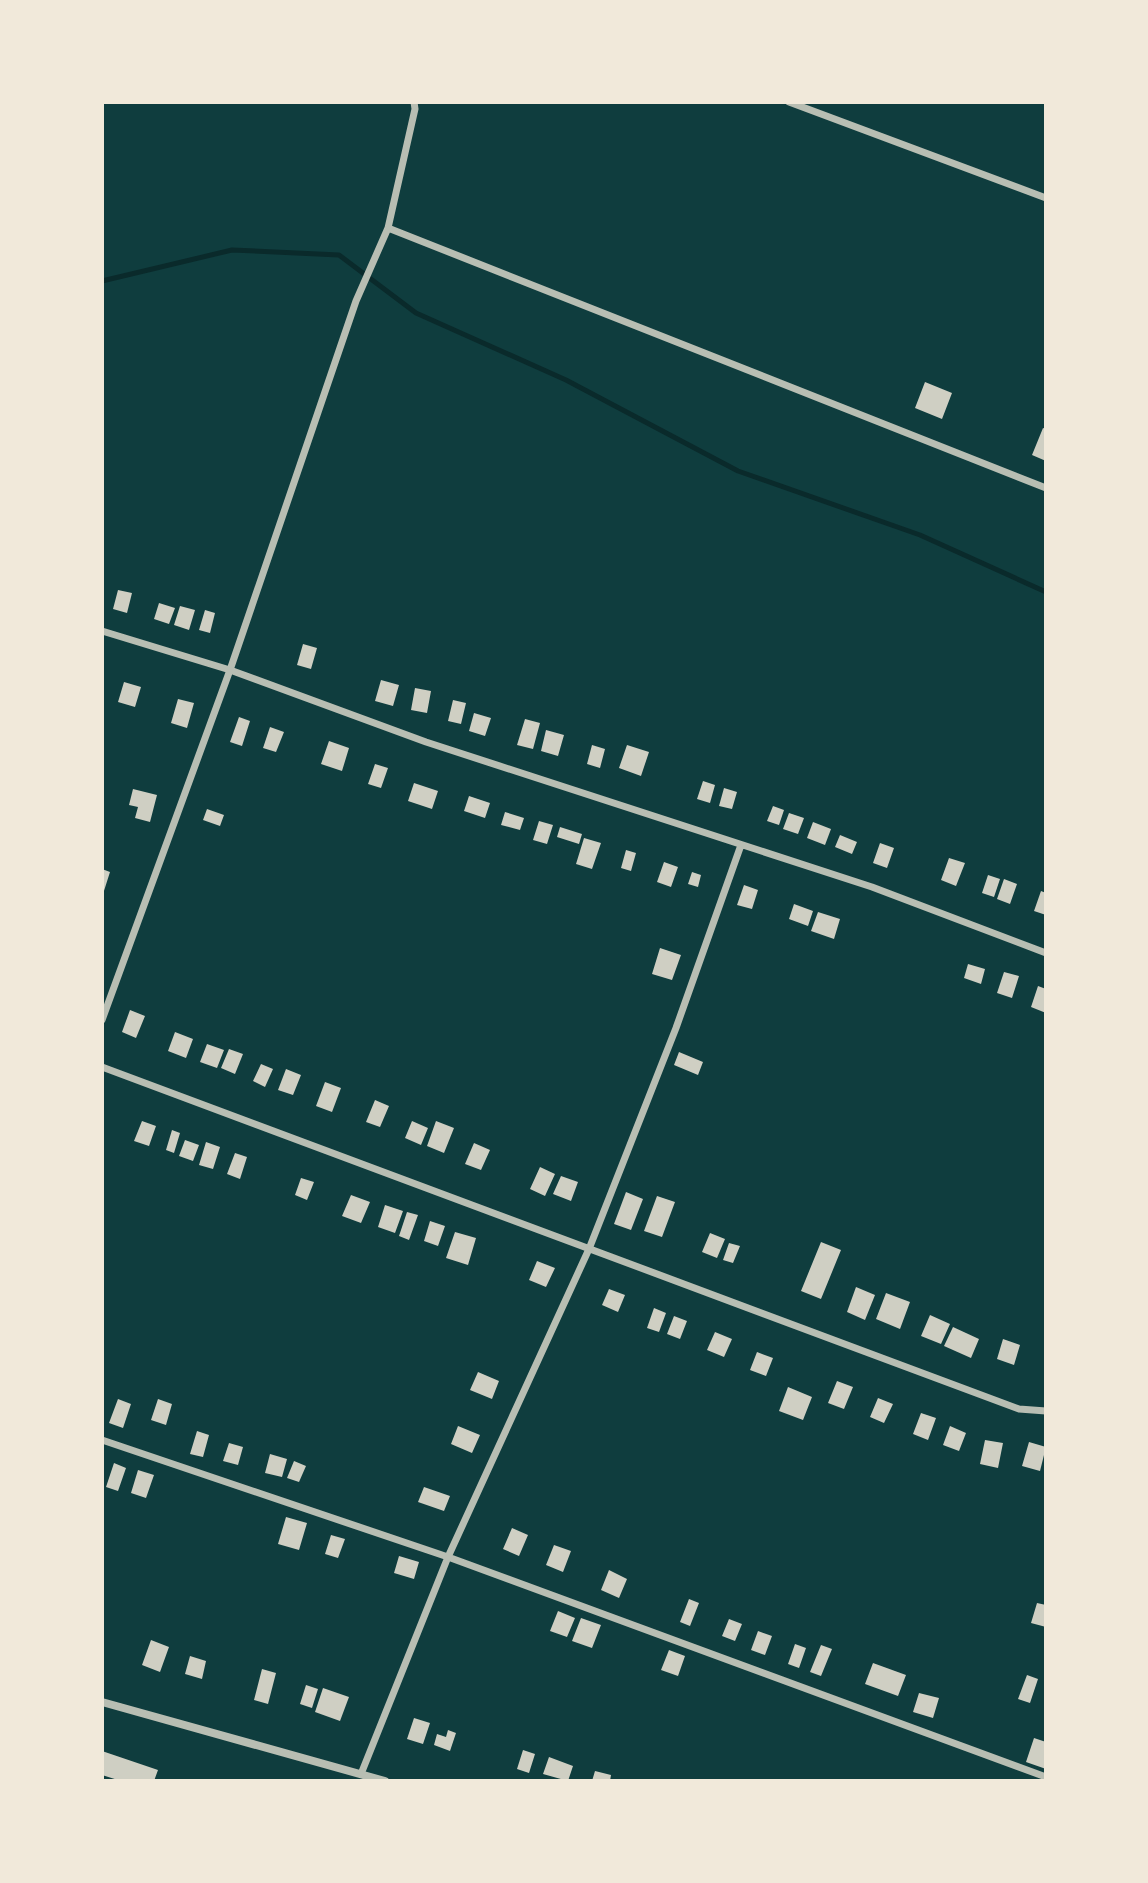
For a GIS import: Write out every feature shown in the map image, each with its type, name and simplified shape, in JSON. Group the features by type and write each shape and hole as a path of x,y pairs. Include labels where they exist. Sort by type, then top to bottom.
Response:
{"street":[{"path":"102,1020 230,670 356,301 388,228 414,102"},
{"path":"789,102 1046,198"},
{"path":"388,228 1046,488"},
{"path":"102,631 230,670 426,742 872,887 1046,953"},
{"path":"361,1774 448,1557 589,1249 676,1028 741,845"},
{"path":"102,1067 1019,1409 1046,1411"},
{"path":"102,1440 448,1557 1046,1777"},
{"path":"102,1702 385,1781"}],"building":[{"path":"925,382 952,393 942,419 915,408"},
{"path":"1043,428 1046,429 1046,461 1032,455"},
{"path":"118,590 132,593 127,613 113,609"},
{"path":"159,603 175,608 169,624 154,619"},
{"path":"180,606 195,610 189,630 174,625"},
{"path":"205,610 215,613 210,633 199,630"},
{"path":"303,644 317,648 311,669 297,665"},
{"path":"381,680 399,685 393,706 375,701"},
{"path":"124,682 141,687 135,707 118,702"},
{"path":"415,688 431,691 427,713 411,710"},
{"path":"178,699 194,703 187,728 171,723"},
{"path":"453,700 466,703 461,724 448,721"},
{"path":"474,713 491,718 485,736 469,731"},
{"path":"239,717 250,721 242,746 230,742"},
{"path":"525,719 540,723 533,749 517,745"},
{"path":"270,727 284,732 276,752 263,748"},
{"path":"546,730 564,735 558,756 541,751"},
{"path":"329,741 349,748 342,771 321,764"},
{"path":"592,745 605,749 600,768 587,764"},
{"path":"627,745 649,752 641,776 619,768"},
{"path":"375,764 388,768 381,788 368,784"},
{"path":"703,781 715,785 710,803 697,799"},
{"path":"414,783 438,791 432,809 408,801"},
{"path":"724,788 737,792 732,809 719,806"},
{"path":"133,789 157,795 150,822 135,818 138,807 129,805"},
{"path":"469,796 490,803 485,818 464,811"},
{"path":"773,806 784,810 779,825 767,821"},
{"path":"207,809 224,815 220,826 203,820"},
{"path":"505,812 524,818 520,830 501,825"},
{"path":"789,813 804,818 798,834 783,829"},
{"path":"539,821 553,825 547,844 533,840"},
{"path":"813,822 831,829 825,845 807,838"},
{"path":"560,827 582,834 579,844 557,837"},
{"path":"840,835 857,842 852,854 835,847"},
{"path":"584,838 601,843 592,869 576,864"},
{"path":"880,843 894,848 887,868 873,863"},
{"path":"626,850 636,853 631,871 621,868"},
{"path":"949,858 965,863 956,886 941,880"},
{"path":"664,862 678,867 671,887 657,882"},
{"path":"102,869 110,872 103,894 102,894"},
{"path":"692,872 701,875 698,887 688,884"},
{"path":"988,875 1000,879 994,897 982,893"},
{"path":"1004,879 1017,884 1010,904 997,899"},
{"path":"744,885 758,890 752,909 737,905"},
{"path":"1041,891 1046,893 1046,915 1034,911"},
{"path":"794,904 813,911 808,926 789,919"},
{"path":"818,912 840,919 834,939 811,931"},
{"path":"660,948 681,955 672,980 652,974"},
{"path":"968,964 985,969 981,984 964,978"},
{"path":"1004,972 1019,976 1012,998 997,993"},
{"path":"1038,986 1046,989 1046,1013 1031,1007"},
{"path":"130,1010 145,1016 136,1038 122,1032"},
{"path":"175,1032 193,1039 186,1058 168,1051"},
{"path":"207,1044 224,1050 217,1068 200,1062"},
{"path":"229,1049 243,1054 235,1074 221,1068"},
{"path":"679,1052 703,1062 698,1075 674,1065"},
{"path":"261,1064 273,1069 265,1087 253,1081"},
{"path":"286,1069 301,1075 293,1095 278,1090"},
{"path":"325,1082 341,1088 332,1112 316,1106"},
{"path":"375,1100 389,1106 380,1127 366,1122"},
{"path":"142,1121 156,1126 149,1146 134,1141"},
{"path":"412,1121 428,1128 421,1145 405,1138"},
{"path":"436,1121 454,1128 444,1153 427,1146"},
{"path":"172,1130 180,1133 174,1153 166,1150"},
{"path":"185,1140 199,1145 193,1161 179,1156"},
{"path":"206,1142 220,1147 213,1169 199,1165"},
{"path":"474,1143 490,1150 481,1170 465,1164"},
{"path":"235,1153 247,1157 240,1179 227,1174"},
{"path":"540,1167 555,1174 545,1196 530,1189"},
{"path":"561,1176 578,1182 571,1201 553,1194"},
{"path":"301,1178 314,1182 307,1200 295,1195"},
{"path":"626,1192 643,1199 631,1230 614,1224"},
{"path":"351,1195 370,1202 361,1223 342,1216"},
{"path":"657,1196 675,1202 662,1237 644,1231"},
{"path":"385,1205 403,1211 395,1233 378,1227"},
{"path":"407,1212 418,1215 409,1240 399,1236"},
{"path":"430,1221 445,1226 438,1246 424,1241"},
{"path":"455,1232 476,1238 468,1265 446,1258"},
{"path":"710,1233 725,1239 717,1258 702,1252"},
{"path":"821,1242 841,1250 821,1299 801,1291"},
{"path":"729,1243 740,1246 733,1263 723,1260"},
{"path":"537,1261 555,1268 546,1287 529,1280"},
{"path":"856,1287 875,1295 865,1320 847,1312"},
{"path":"609,1289 625,1295 618,1312 602,1305"},
{"path":"886,1293 910,1302 900,1329 876,1319"},
{"path":"654,1308 666,1313 659,1332 647,1328"},
{"path":"930,1315 950,1324 941,1344 921,1336"},
{"path":"674,1316 687,1321 680,1339 667,1334"},
{"path":"953,1327 979,1339 971,1358 944,1346"},
{"path":"715,1332 732,1339 724,1357 707,1350"},
{"path":"1003,1339 1020,1345 1014,1365 997,1359"},
{"path":"757,1352 773,1358 766,1376 750,1370"},
{"path":"478,1372 499,1381 492,1399 470,1390"},
{"path":"837,1381 853,1387 844,1409 828,1403"},
{"path":"788,1387 812,1397 803,1420 779,1411"},
{"path":"878,1398 893,1404 884,1423 870,1417"},
{"path":"118,1399 131,1404 123,1428 109,1423"},
{"path":"158,1399 172,1404 166,1425 151,1420"},
{"path":"921,1413 936,1418 928,1440 913,1434"},
{"path":"458,1426 480,1435 472,1453 451,1444"},
{"path":"950,1426 966,1433 959,1451 943,1445"},
{"path":"197,1431 209,1435 203,1457 190,1454"},
{"path":"985,1440 1003,1443 998,1468 980,1464"},
{"path":"1029,1442 1046,1447 1040,1471 1022,1466"},
{"path":"229,1443 243,1447 238,1465 223,1461"},
{"path":"270,1454 287,1459 282,1477 265,1473"},
{"path":"294,1461 306,1466 299,1482 287,1478"},
{"path":"114,1463 126,1468 118,1491 106,1487"},
{"path":"138,1470 154,1475 146,1498 131,1493"},
{"path":"424,1487 450,1496 444,1511 418,1502"},
{"path":"286,1517 307,1523 299,1550 278,1544"},
{"path":"512,1528 528,1535 519,1556 503,1549"},
{"path":"331,1535 345,1539 338,1558 325,1554"},
{"path":"554,1545 571,1551 563,1572 546,1565"},
{"path":"399,1556 419,1562 414,1579 394,1573"},
{"path":"609,1570 627,1579 619,1598 601,1590"},
{"path":"689,1599 699,1603 690,1626 680,1622"},
{"path":"1037,1603 1046,1605 1046,1627 1031,1623"},
{"path":"558,1611 575,1618 567,1637 550,1631"},
{"path":"581,1618 601,1625 592,1648 572,1641"},
{"path":"729,1619 742,1624 735,1641 722,1636"},
{"path":"758,1631 772,1636 765,1655 751,1650"},
{"path":"151,1640 169,1647 160,1672 142,1665"},
{"path":"795,1644 806,1648 799,1668 788,1664"},
{"path":"821,1645 832,1649 821,1676 810,1672"},
{"path":"669,1650 685,1656 678,1676 661,1670"},
{"path":"190,1656 206,1661 202,1679 185,1674"},
{"path":"873,1663 906,1675 898,1696 865,1684"},
{"path":"262,1669 276,1673 268,1704 254,1700"},
{"path":"1027,1675 1038,1679 1030,1703 1018,1699"},
{"path":"306,1685 318,1689 312,1708 300,1704"},
{"path":"323,1688 349,1697 340,1721 315,1712"},
{"path":"919,1693 939,1698 933,1718 913,1712"},
{"path":"414,1718 430,1723 423,1744 407,1739"},
{"path":"448,1730 456,1733 450,1751 434,1745 437,1734 446,1737"},
{"path":"1034,1738 1046,1742 1046,1769 1026,1762"},
{"path":"523,1750 535,1754 529,1773 517,1769"},
{"path":"102,1751 158,1770 154,1781 121,1781 102,1775"},
{"path":"549,1757 573,1766 568,1781 543,1774"},
{"path":"595,1771 611,1775 610,1781 592,1781"}],"waterway":[{"path":"102,281 232,250 339,255 416,313 566,380 738,471 920,535 1046,592"}]}
